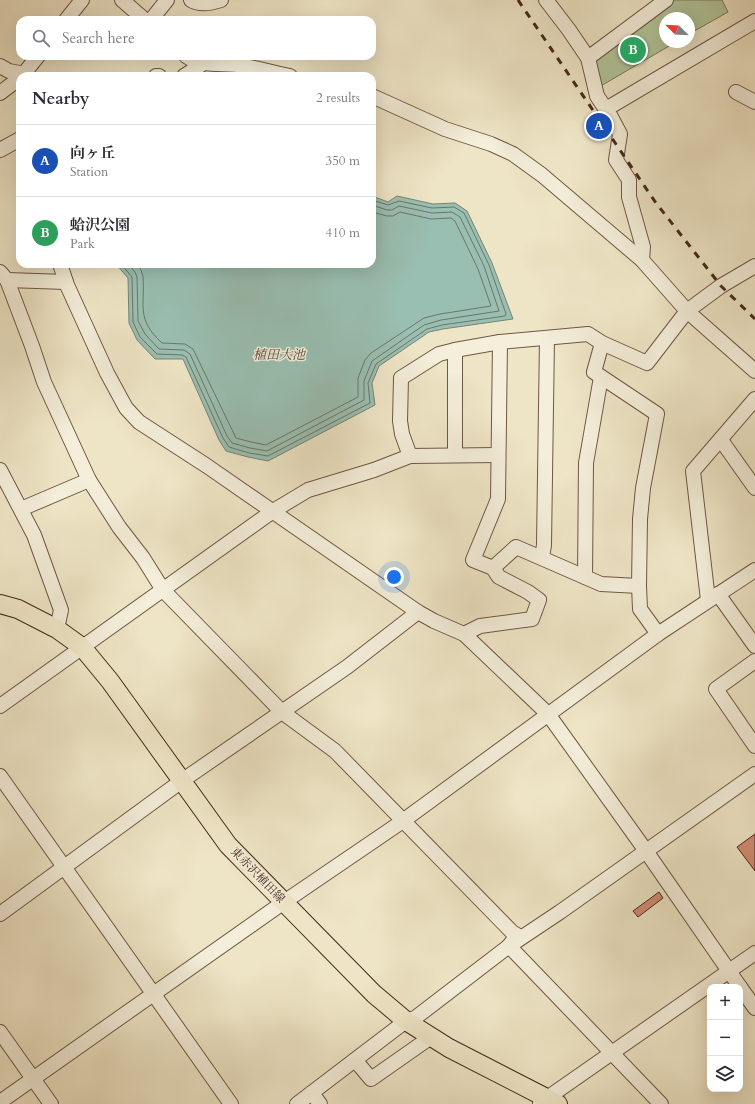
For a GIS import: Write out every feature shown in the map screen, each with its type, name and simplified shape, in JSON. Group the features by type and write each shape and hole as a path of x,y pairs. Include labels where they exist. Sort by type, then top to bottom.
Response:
{"main road":[{"name":"東赤沢植田線","path":"0,604 18,609 57,629 82,647 110,681 183,780 228,845 374,994 406,1021 431,1037 547,1102"}],"street":[{"path":"69,16 82,0"},
{"path":"122,0 141,16"},
{"path":"155,16 167,0"},
{"path":"191,0 194,2 213,3 221,0"},
{"path":"546,0 588,58 598,96 620,134 616,160 629,180 630,197 643,247 642,260"},
{"path":"588,58 666,0"},
{"path":"606,109 755,21"},
{"path":"26,72 35,60"},
{"path":"192,60 204,63 242,65 273,72"},
{"path":"190,72 204,63"},
{"path":"0,66 16,74"},
{"path":"0,93 16,81"},
{"path":"736,92 755,102"},
{"path":"376,98 445,129 491,144 512,154 568,198 642,260 687,311 755,371"},
{"path":"0,150 16,141"},
{"path":"410,456 402,434 400,421 401,378 439,354 500,342 588,334 602,343 647,363 687,311 721,286 755,266"},
{"path":"61,268 66,282 107,372 126,408 139,422 207,466 418,612 434,621 464,634 548,714 646,851 738,984"},
{"path":"66,282 3,276 32,346 44,382 89,480 119,527 143,558 163,590 282,712 334,751 512,932 517,935 509,946"},
{"path":"542,558 544,545 547,338"},
{"path":"464,634 480,626 532,619 539,600 528,592 499,577 493,568 473,560 498,499 500,342"},
{"path":"602,343 594,372 657,414 642,488 639,586 640,609 658,634"},
{"path":"455,350 455,455"},
{"path":"585,577 586,464 601,377"},
{"path":"755,399 693,471 713,597 755,646"},
{"path":"721,440 755,488"},
{"path":"0,706 273,511 308,490 374,470 410,456 498,456"},
{"path":"0,470 34,535 61,610 57,629"},
{"path":"21,509 89,480"},
{"path":"493,568 516,547 600,584 639,586"},
{"path":"0,1102 284,902 403,821 658,634 755,570"},
{"path":"0,914 183,780 347,666 418,612"},
{"path":"755,661 716,689 755,746"},
{"path":"297,1104 316,1099 356,1060 406,1021 415,1018 509,946 560,912 755,774"},
{"path":"0,776 231,1104"},
{"path":"509,946 661,1104"},
{"path":"547,1102 612,1054 755,954"},
{"path":"743,991 755,1008"},
{"path":"0,1032 51,1104"},
{"path":"356,1060 371,1080 431,1037"}],"green space":[{"path":"673,0 722,0 728,12 695,31 695,12 659,12 659,48 666,48 599,87 592,59"}],"water":[{"name":"植田大池","path":"397,196 433,204 455,203 467,211 492,263 513,319 429,332 379,366 372,383 375,405 268,461 226,451 219,440 183,359 155,359 137,340 129,323 128,278 119,268 376,268 376,198 388,202"}],"building":[{"path":"755,834 755,871 737,847"},
{"path":"659,892 663,898 638,917 633,911"}],"railway":[{"path":"518,0 656,203 721,286 755,319"}],"place":[{"name":"蛤沢公園","path":"633,50"},
{"name":"向ヶ丘","path":"599,126"}]}
